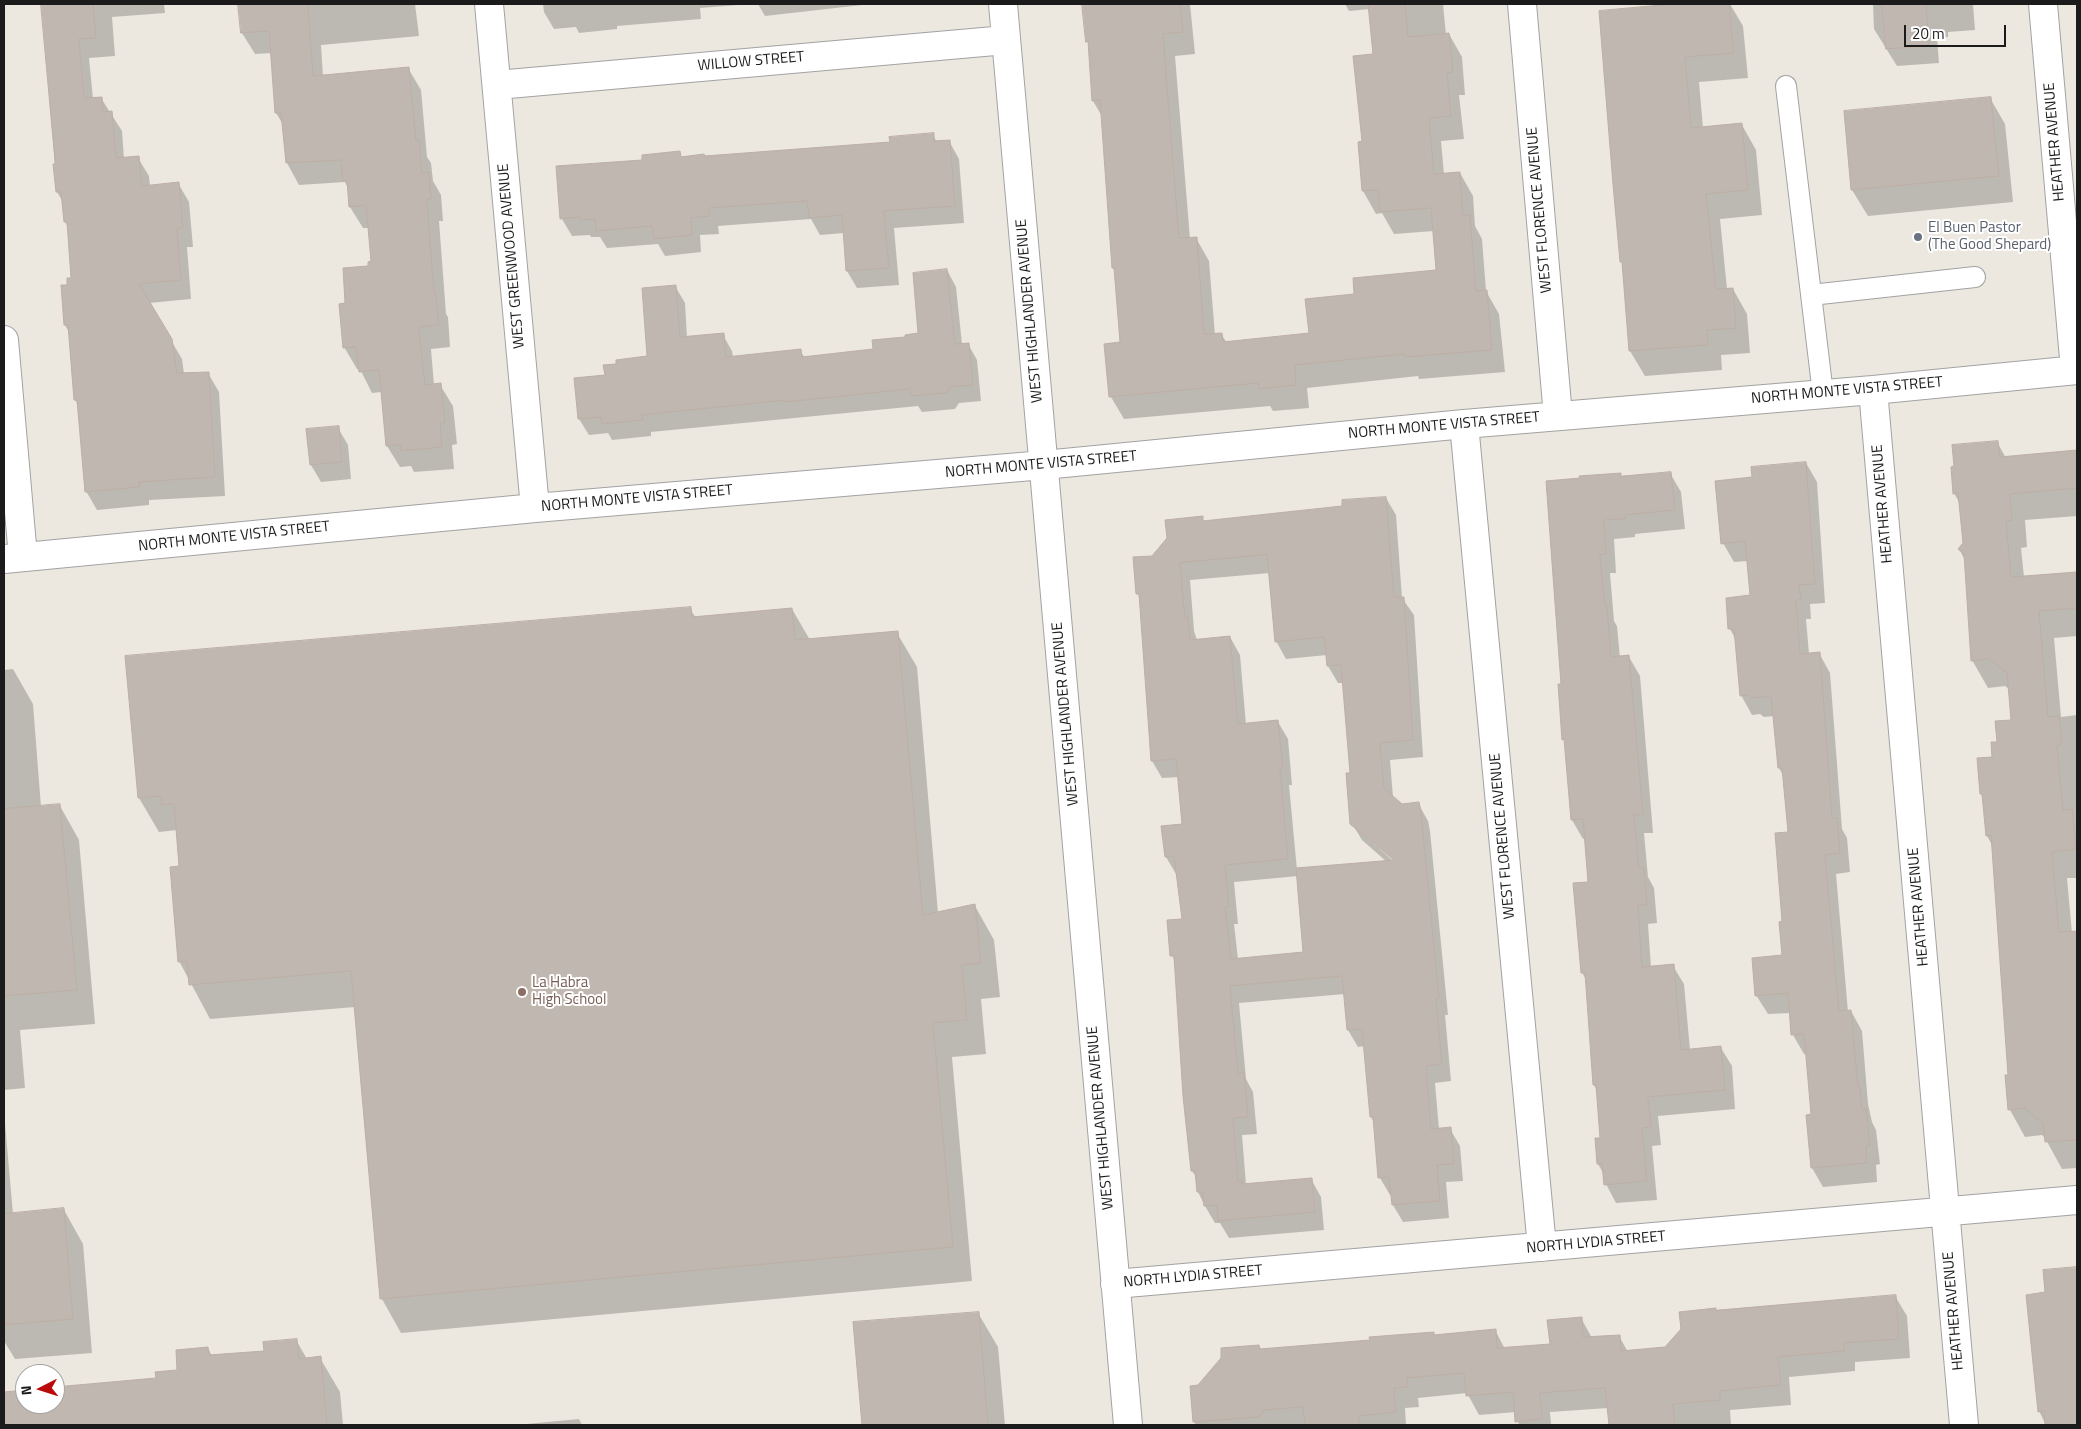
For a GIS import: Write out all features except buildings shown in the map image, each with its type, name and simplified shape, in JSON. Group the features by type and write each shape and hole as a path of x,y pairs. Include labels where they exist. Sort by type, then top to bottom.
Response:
{"street":[{"name":"WEST GREENWOOD AVENUE","path":"489,4 535,508"},
{"name":"WEST HIGHLANDER AVENUE","path":"1003,4 1128,1425"},
{"name":"WEST FLORENCE AVENUE","path":"1522,4 1558,416"},
{"name":"HEATHER AVENUE","path":"2042,4 2076,370"},
{"name":"WILLOW STREET","path":"497,85 1006,40"},
{"path":"4,340 13,558"},
{"name":"NORTH MONTE VISTA STREET","path":"13,558 535,508 1044,465 1464,424 1873,390 2076,370"},
{"name":"HEATHER AVENUE","path":"1873,390 1964,1425"},
{"name":"WEST FLORENCE AVENUE","path":"1464,424 1542,1247"},
{"name":"NORTH LYDIA STREET","path":"1116,1284 2077,1200"}],"lane":[{"path":"1786,86 1823,394"},
{"path":"1811,296 1975,277"}],"place":[{"name":"El Buen Pastor (The Good Shepard)","path":"1918,237"},
{"name":"La Habra High School","path":"522,992"}]}
